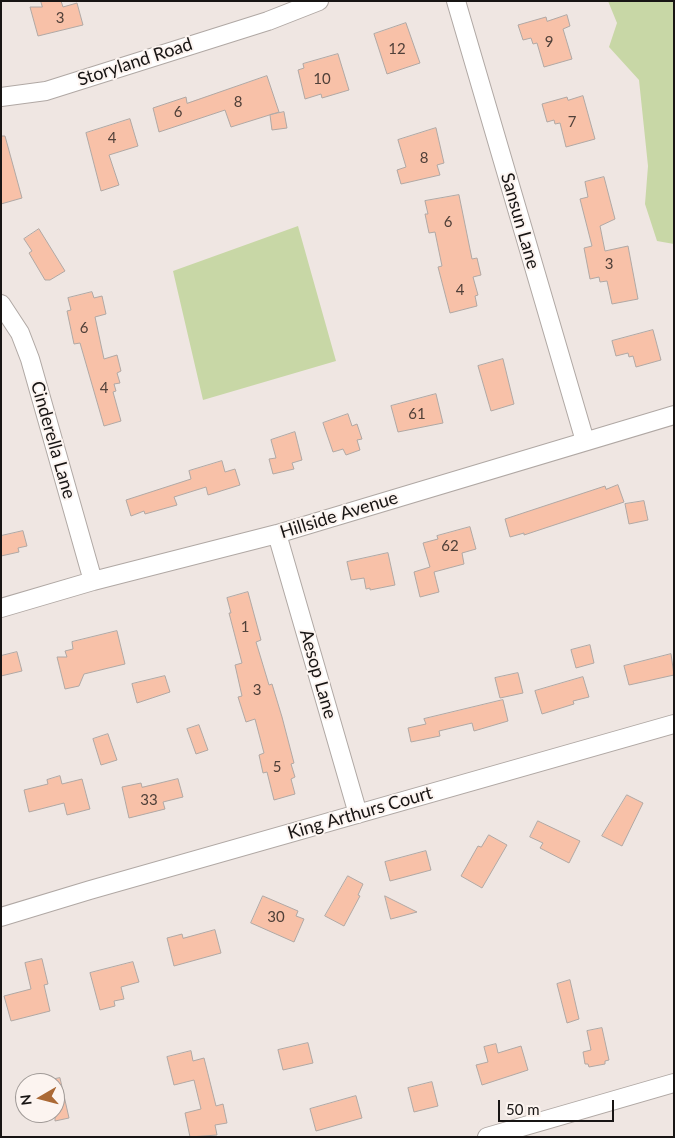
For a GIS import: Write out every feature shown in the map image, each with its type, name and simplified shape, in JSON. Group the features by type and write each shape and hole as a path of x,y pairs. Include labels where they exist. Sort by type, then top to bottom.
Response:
{"street":[{"name":"Storyland Road","path":"1,97 46,91 268,21 319,1"},
{"name":"Sansun Lane","path":"456,1 585,441"},
{"name":"Cinderella Lane","path":"2,306 20,332 30,359 93,581"},
{"name":"Hillside Avenue","path":"1,608 93,581 277,534 674,415"},
{"name":"Aesop Lane","path":"277,534 358,814"},
{"name":"King Arthurs Court","path":"1,917 674,724"},
{"path":"487,1137 674,1083"}],"green space":[{"path":"608,1 674,1 674,244 657,241 645,204 648,166 639,80 609,47 617,23"},
{"path":"298,226 336,361 203,400 173,271"}],"building":[{"path":"41,1 61,1 63,7 77,3 83,25 38,36 30,7 42,7"},
{"path":"567,15 570,26 563,29 572,59 544,67 537,43 533,44 531,38 523,40 518,25 546,17 547,21"},
{"path":"406,23 420,63 387,74 374,34"},
{"path":"338,54 349,90 322,98 321,94 305,99 298,70 304,68 303,64"},
{"path":"267,76 279,112 231,127 225,110 159,132 153,108 186,97 187,103"},
{"path":"583,96 595,139 566,147 560,123 555,124 554,120 547,122 542,104 567,97 568,100"},
{"path":"284,112 287,128 272,130 270,115"},
{"path":"130,119 138,146 109,155 119,185 101,191 86,133"},
{"path":"436,128 444,163 437,165 440,175 401,184 397,170 406,167 398,140"},
{"path":"1,136 5,136 22,198 1,204"},
{"path":"604,177 615,219 600,226 605,251 628,246 638,299 612,304 607,281 600,282 599,277 590,279 584,248 592,246 580,199 588,197 585,182"},
{"path":"459,195 472,259 477,258 481,275 473,277 478,295 475,296 477,306 450,313 438,267 442,266 435,232 429,233 425,214 428,214 425,201"},
{"path":"39,229 65,271 50,280 45,280 29,253 32,251 24,239"},
{"path":"92,292 94,298 102,296 106,314 95,317 104,359 117,355 121,371 117,373 120,383 114,384 116,391 113,392 121,421 104,426 80,343 74,344 67,311 71,310 68,298"},
{"path":"653,330 661,360 636,367 633,356 629,357 628,353 616,356 612,341"},
{"path":"503,359 514,404 491,411 478,366"},
{"path":"436,394 443,423 398,432 391,406"},
{"path":"348,414 352,426 357,424 362,439 357,440 360,450 346,455 343,449 333,452 323,423"},
{"path":"295,432 302,460 292,463 294,469 273,474 269,459 276,458 271,440"},
{"path":"222,461 225,472 235,469 240,485 208,495 206,487 174,497 177,505 145,514 144,511 131,516 126,500 191,479 189,471"},
{"path":"618,485 624,502 524,535 524,533 510,537 505,519 605,486 606,489"},
{"path":"644,501 648,520 629,524 625,504"},
{"path":"470,527 476,549 462,553 464,564 434,572 439,592 420,597 414,572 430,567 423,543 438,539 437,536"},
{"path":"23,531 27,546 18,548 19,552 1,556 1,536"},
{"path":"388,553 395,585 370,590 370,588 366,589 364,578 351,580 347,562"},
{"path":"248,592 261,640 256,642 269,685 272,684 294,763 291,764 295,777 291,779 295,794 274,800 267,772 263,773 259,755 264,753 255,719 246,722 238,697 242,696 235,665 242,663 227,598"},
{"path":"117,631 125,664 84,674 79,686 65,689 57,657 67,657 65,651 73,649 72,642"},
{"path":"590,645 594,663 576,668 571,650"},
{"path":"17,652 22,671 1,676 1,656"},
{"path":"671,654 674,675 629,685 624,666"},
{"path":"518,673 523,693 500,698 495,678"},
{"path":"165,676 170,692 137,703 132,684"},
{"path":"583,677 589,697 573,701 574,704 542,714 535,691"},
{"path":"503,700 508,721 474,731 472,723 439,731 440,736 411,742 408,728 426,724 424,719"},
{"path":"199,725 208,750 196,754 187,729"},
{"path":"108,734 117,760 101,765 93,739"},
{"path":"60,776 62,784 82,779 90,809 67,815 64,803 29,812 24,790 48,784 47,780"},
{"path":"178,779 183,797 163,802 165,809 129,818 122,787 141,783 142,787"},
{"path":"627,795 643,803 622,846 602,836"},
{"path":"538,821 580,841 569,863 540,848 543,843 530,837"},
{"path":"489,835 507,845 482,888 461,876 478,846 481,847"},
{"path":"426,851 431,870 390,881 385,862"},
{"path":"348,876 363,884 358,895 360,896 344,926 325,916"},
{"path":"263,896 298,911 296,916 304,919 294,942 251,923"},
{"path":"385,896 417,912 391,919"},
{"path":"215,930 221,953 174,966 167,938 182,934 183,938"},
{"path":"42,959 48,984 44,985 50,1011 11,1021 4,996 31,989 25,963"},
{"path":"133,962 139,982 121,987 124,999 114,1001 115,1006 100,1010 90,973"},
{"path":"570,980 579,1019 567,1023 557,984"},
{"path":"602,1028 609,1060 605,1061 605,1064 589,1067 588,1064 585,1064 583,1052 591,1050 587,1031"},
{"path":"308,1043 313,1063 283,1070 278,1050"},
{"path":"496,1044 498,1053 521,1046 528,1070 482,1085 476,1065 488,1062 484,1047"},
{"path":"191,1051 193,1061 204,1058 216,1106 223,1104 227,1123 215,1125 217,1135 190,1137 185,1113 201,1109 194,1080 174,1085 167,1057"},
{"path":"432,1082 438,1106 414,1112 408,1088"},
{"path":"356,1096 362,1118 316,1131 310,1109"},
{"path":"65,1100 69,1118 65,1119"}]}
